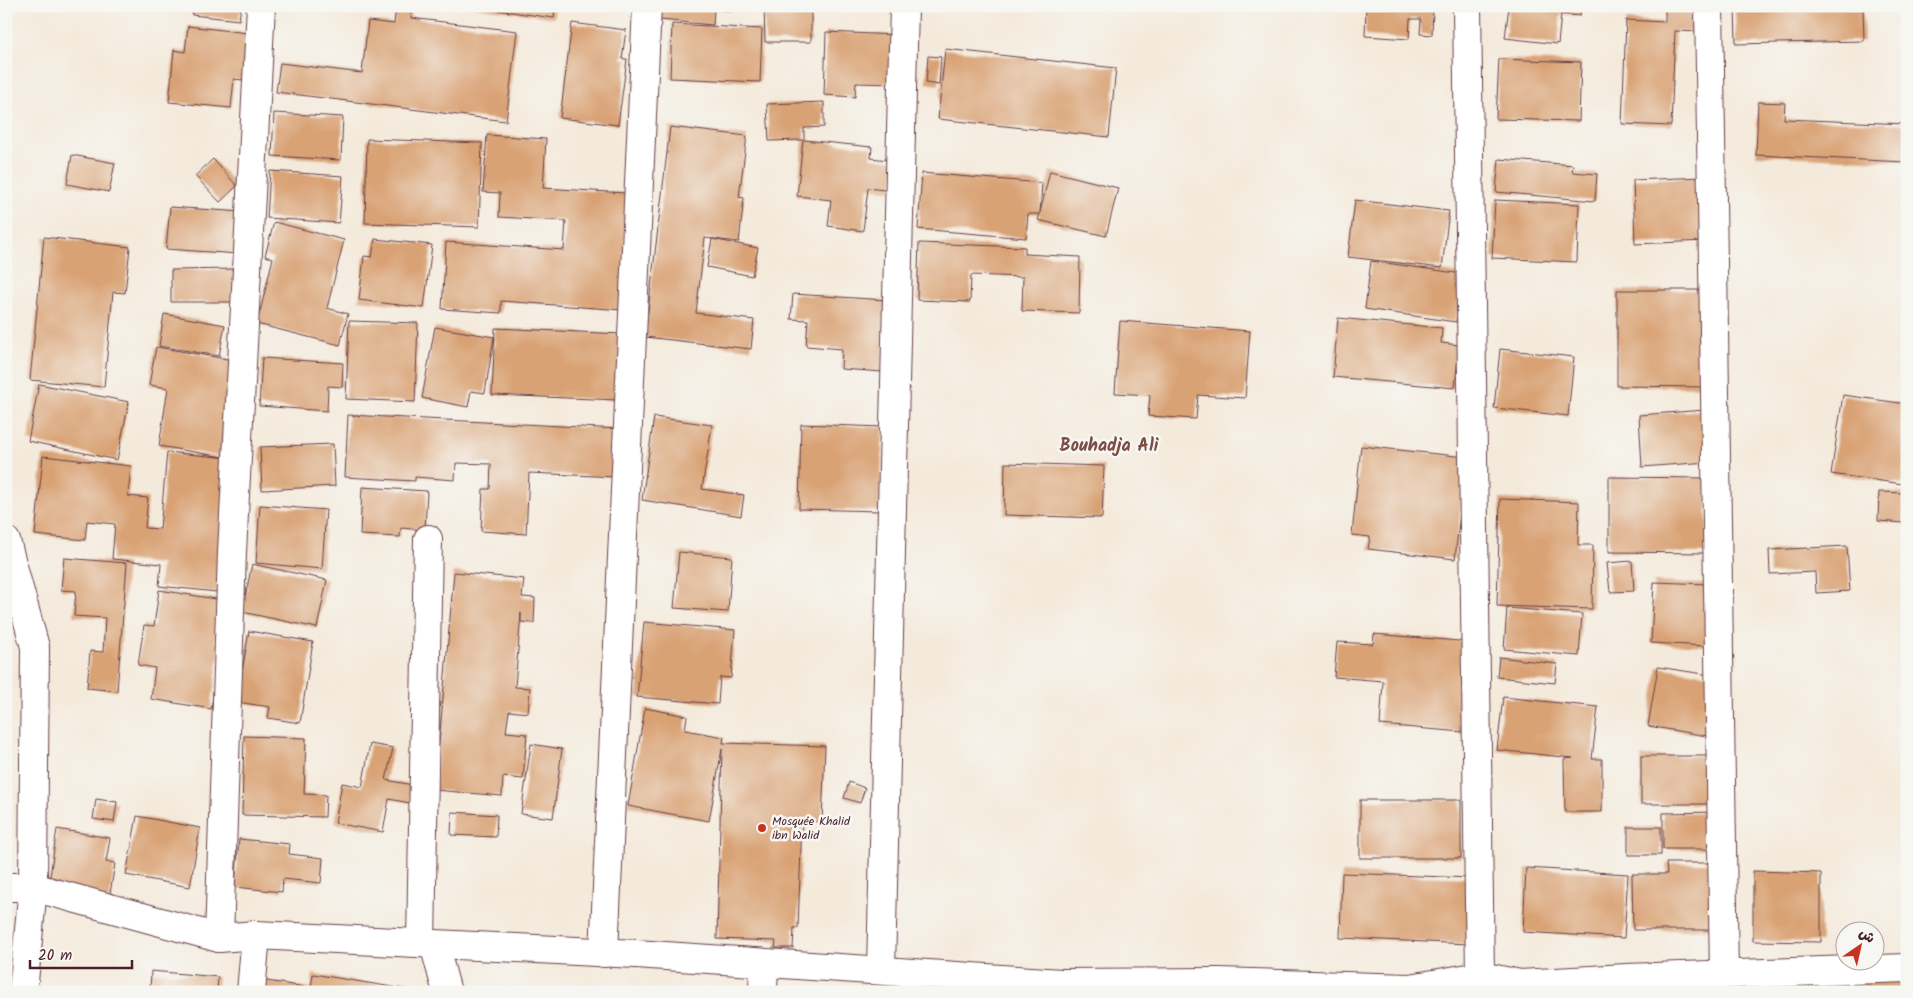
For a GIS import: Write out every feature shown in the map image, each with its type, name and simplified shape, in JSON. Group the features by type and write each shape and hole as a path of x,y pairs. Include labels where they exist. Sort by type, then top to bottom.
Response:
{"street":[{"path":"219,938 232,552 261,6"},
{"path":"604,953 647,6"},
{"path":"881,970 904,6"},
{"path":"1467,6 1480,976"},
{"path":"1709,6 1724,975"},
{"path":"428,539 428,943 446,992"},
{"path":"6,541 35,647 33,888 23,992"},
{"path":"6,887 33,888 219,938 256,935 604,953 881,970 1061,987 1410,990 1480,976 1520,988 1724,975 1783,982 1907,968"},
{"path":"250,992 256,935"},
{"path":"763,992 764,963"}],"building":[{"path":"193,6 241,6 239,20 192,15"},
{"path":"396,6 412,6 411,18 517,31 506,121 276,92 280,63 362,73 368,21 394,24"},
{"path":"468,6 555,6 554,18"},
{"path":"598,6 625,6 624,11"},
{"path":"661,6 731,6 731,11 714,9 713,25 660,20"},
{"path":"764,6 811,6 811,42 765,42"},
{"path":"1366,6 1433,6 1432,35 1420,34 1421,19 1410,19 1409,39 1365,36"},
{"path":"1509,6 1581,6 1580,16 1561,14 1558,44 1505,38"},
{"path":"1665,6 1705,6 1705,32 1675,31 1671,126 1622,124 1626,20 1665,22"},
{"path":"1735,6 1863,6 1864,41 1736,44"},
{"path":"572,23 626,30 622,59 627,59 618,125 560,118"},
{"path":"672,24 762,29 760,82 670,78"},
{"path":"188,26 248,33 243,80 234,79 231,108 169,102 174,50 185,52"},
{"path":"826,32 898,35 897,84 856,83 855,97 824,95"},
{"path":"945,49 1116,68 1109,137 938,119"},
{"path":"928,56 941,57 939,85 926,83"},
{"path":"1499,59 1581,62 1579,121 1496,119"},
{"path":"824,102 824,127 804,128 804,140 872,147 871,158 895,161 892,191 868,188 863,231 828,226 831,200 797,196 803,140 769,141 767,104"},
{"path":"1758,102 1785,103 1784,119 1907,124 1906,162 1756,155"},
{"path":"274,113 343,117 341,160 272,156"},
{"path":"670,127 747,136 739,197 744,198 739,242 705,238 696,313 754,320 751,349 645,337"},
{"path":"487,135 546,139 543,188 626,193 623,310 501,301 501,313 442,309 446,242 564,250 566,221 499,217 500,193 483,192"},
{"path":"367,139 482,143 479,227 365,223"},
{"path":"72,155 115,163 109,192 67,184"},
{"path":"213,159 237,186 220,202 195,176"},
{"path":"1499,159 1573,165 1572,172 1597,174 1595,201 1496,192"},
{"path":"270,171 343,176 339,223 267,218"},
{"path":"1050,171 1118,188 1106,236 1038,220 1040,214 1028,214 1026,238 918,229 922,173 1042,183 1040,213"},
{"path":"1703,177 1705,241 1635,244 1633,180"},
{"path":"1355,200 1449,211 1442,268 1348,257"},
{"path":"1495,200 1579,204 1577,262 1492,258"},
{"path":"170,207 242,212 239,254 166,249"},
{"path":"274,222 344,240 327,308 348,314 340,345 257,324 273,258 265,256"},
{"path":"44,237 130,247 125,293 113,292 104,387 30,380"},
{"path":"375,239 432,245 424,308 359,300 364,256 372,257"},
{"path":"712,239 758,248 752,276 707,267"},
{"path":"919,243 1025,247 1025,254 1080,257 1079,313 1022,311 1023,277 971,275 970,302 917,300"},
{"path":"1371,261 1463,274 1456,322 1365,309"},
{"path":"236,269 237,302 171,302 171,270"},
{"path":"1617,290 1707,290 1707,387 1617,386"},
{"path":"793,294 886,300 883,372 841,369 842,349 806,346 808,320 791,319"},
{"path":"164,314 225,325 219,356 159,346"},
{"path":"1338,318 1442,328 1441,343 1459,345 1455,388 1333,377"},
{"path":"349,321 418,323 415,402 346,399"},
{"path":"1120,321 1250,331 1245,398 1198,395 1196,419 1148,416 1150,395 1115,393"},
{"path":"435,327 494,337 485,393 471,391 468,407 422,398"},
{"path":"495,328 622,334 619,400 492,395"},
{"path":"156,347 233,360 223,457 159,446 168,388 149,385"},
{"path":"1500,349 1574,357 1568,416 1494,408"},
{"path":"262,358 343,363 342,387 328,386 327,411 259,406"},
{"path":"39,384 129,402 117,460 28,441"},
{"path":"1843,395 1907,404 1907,459 1903,484 1831,474"},
{"path":"1705,410 1708,462 1642,467 1639,415"},
{"path":"348,415 619,429 617,477 529,473 526,534 481,531 483,489 490,489 491,464 456,463 455,480 415,477 415,481 345,477"},
{"path":"654,417 712,425 702,489 744,495 741,516 642,500"},
{"path":"801,424 883,427 880,511 799,509"},
{"path":"333,444 335,486 262,490 260,447"},
{"path":"1361,446 1466,457 1455,559 1368,549 1370,537 1352,535"},
{"path":"167,452 228,458 217,592 159,586 161,564 112,559 115,524 87,521 85,540 35,535 43,456 131,466 128,496 148,498 145,528 160,529"},
{"path":"1005,463 1104,466 1102,518 1004,515"},
{"path":"1609,477 1707,478 1707,553 1609,552"},
{"path":"362,487 427,491 425,530 401,528 400,537 360,535"},
{"path":"1879,492 1906,493 1904,523 1878,521"},
{"path":"1500,499 1579,502 1578,545 1593,545 1592,609 1497,606"},
{"path":"260,505 326,510 322,569 256,563"},
{"path":"1847,546 1850,591 1816,593 1815,572 1770,574 1769,550"},
{"path":"679,552 732,557 728,612 674,608"},
{"path":"64,558 127,563 117,691 87,688 90,651 103,652 105,618 74,616 76,591 61,590"},
{"path":"1632,561 1634,591 1610,592 1607,563"},
{"path":"252,564 327,580 317,628 242,612"},
{"path":"454,572 524,579 522,597 535,598 534,623 521,622 521,613 515,687 530,688 528,713 509,711 506,732 527,734 523,779 503,777 502,796 435,790"},
{"path":"1654,582 1709,584 1706,646 1651,643"},
{"path":"159,590 222,600 215,642 221,643 211,709 151,699 155,668 138,665 144,625 154,626"},
{"path":"1507,608 1582,614 1579,656 1504,649"},
{"path":"644,622 735,630 731,678 720,677 718,704 637,697"},
{"path":"249,631 313,642 300,723 268,718 270,707 237,702"},
{"path":"1374,634 1471,642 1463,732 1380,725 1383,681 1334,677 1337,642 1373,644"},
{"path":"1499,657 1557,664 1555,683 1497,677"},
{"path":"1658,667 1717,676 1707,736 1648,726"},
{"path":"1503,697 1598,707 1592,759 1602,759 1602,812 1565,812 1564,759 1573,758 1497,750"},
{"path":"645,708 687,716 685,730 724,737 723,743 825,746 822,822 802,821 798,928 794,928 793,948 775,948 776,941 717,939 722,749 709,821 628,806"},
{"path":"244,736 306,738 304,794 326,795 325,817 242,815"},
{"path":"370,744 393,748 386,780 413,785 410,803 389,799 383,832 335,823 342,783 362,787"},
{"path":"531,744 562,749 553,818 521,814"},
{"path":"1641,756 1718,756 1718,804 1641,804"},
{"path":"849,782 865,788 860,803 844,798"},
{"path":"96,799 117,802 114,822 93,819"},
{"path":"1360,800 1461,800 1461,858 1360,858"},
{"path":"452,812 497,815 496,837 451,835"},
{"path":"1718,812 1718,849 1663,849 1663,813"},
{"path":"137,816 200,828 190,887 126,875"},
{"path":"1628,827 1661,827 1661,855 1628,855"},
{"path":"57,829 110,838 106,862 115,863 109,900 48,890"},
{"path":"239,839 290,844 289,854 323,858 321,883 283,879 282,892 235,887"},
{"path":"1666,863 1713,863 1714,930 1633,930 1632,874 1667,874"},
{"path":"1526,868 1628,874 1624,938 1523,932"},
{"path":"1753,871 1821,873 1821,942 1753,941"},
{"path":"1342,873 1472,878 1469,944 1340,938"},
{"path":"6,945 16,946 15,992 6,992"},
{"path":"151,971 218,977 217,992 150,992"},
{"path":"1907,973 1907,992 1810,992 1809,980"},
{"path":"313,974 411,990 410,992 259,992 261,980 311,988"},
{"path":"1709,980 1777,987 1776,992 1708,992"},
{"path":"574,989 587,990 587,992 574,992"}],"place":[{"name":"Mosquée Khalid ibn Walid","path":"762,828"}],"district":[{"name":"Bouhadja Ali","path":"1109,446"}]}
